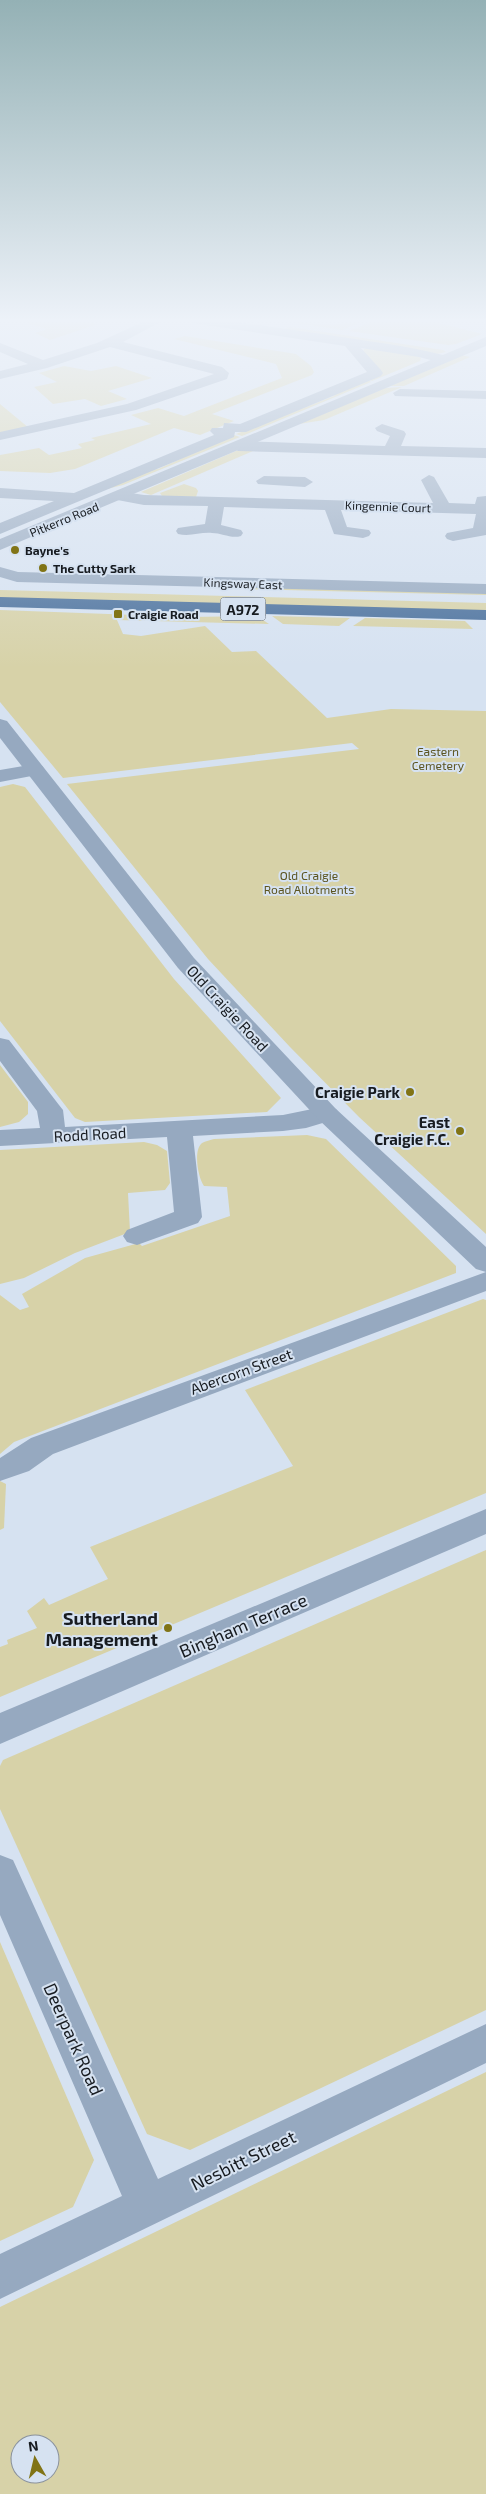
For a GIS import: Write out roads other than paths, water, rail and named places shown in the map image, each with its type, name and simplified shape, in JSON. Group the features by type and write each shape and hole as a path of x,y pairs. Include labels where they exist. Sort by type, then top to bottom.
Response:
{"highway":[{"name":"Kingsway East","path":"0,586 486,599"},
{"name":"Kingsway East","path":"0,602 486,616"}],"street":[{"name":"Pitkerro Road","path":"0,529 226,435"},
{"name":"Pitkerro Road","path":"0,544 263,435"},
{"path":"393,451 393,442 398,435"},
{"path":"238,446 486,453"},
{"name":"Kingennie Court","path":"429,478 441,500 442,507"},
{"path":"264,482 305,482"},
{"path":"282,503 285,482"},
{"path":"0,493 57,495 76,498"},
{"name":"Kingennie Court","path":"118,496 127,499 442,507 483,504 485,518 483,533 453,536"},
{"path":"212,528 217,502"},
{"name":"Kingennie Court","path":"334,504 333,512 340,530"},
{"path":"184,531 212,528 235,533"},
{"name":"Kingennie Court","path":"322,536 340,530 363,534"},
{"name":"Kingsway East","path":"0,572 17,577 486,589"},
{"name":"Old Craigie Road","path":"0,725 186,963 327,1114 486,1263"},
{"path":"0,776 35,770"},
{"path":"0,1045 50,1110 54,1136"},
{"name":"Rodd Road","path":"0,1138 283,1124 327,1114"},
{"path":"137,1236 188,1217 179,1129"},
{"name":"Abercorn Street","path":"0,1470 18,1463 42,1446 486,1281"},
{"name":"Bingham Terrace","path":"0,1729 486,1522"},
{"name":"Deerpark Road","path":"0,1872 148,2206"},
{"name":"Nesbitt Street","path":"0,2277 486,2043"}],"place":[{"name":"Bayne's","path":"15,550"},
{"name":"The Cutty Sark","path":"43,568"},
{"name":"Craigie Road","path":"118,614"},
{"name":"Craigie Park","path":"410,1092"},
{"name":"East Craigie F.C.","path":"460,1131"},
{"name":"Sutherland Management","path":"168,1628"}],"park label":[{"name":"Eastern Cemetery","path":"438,758"},
{"name":"Old Craigie Road Allotments","path":"309,882"}]}
